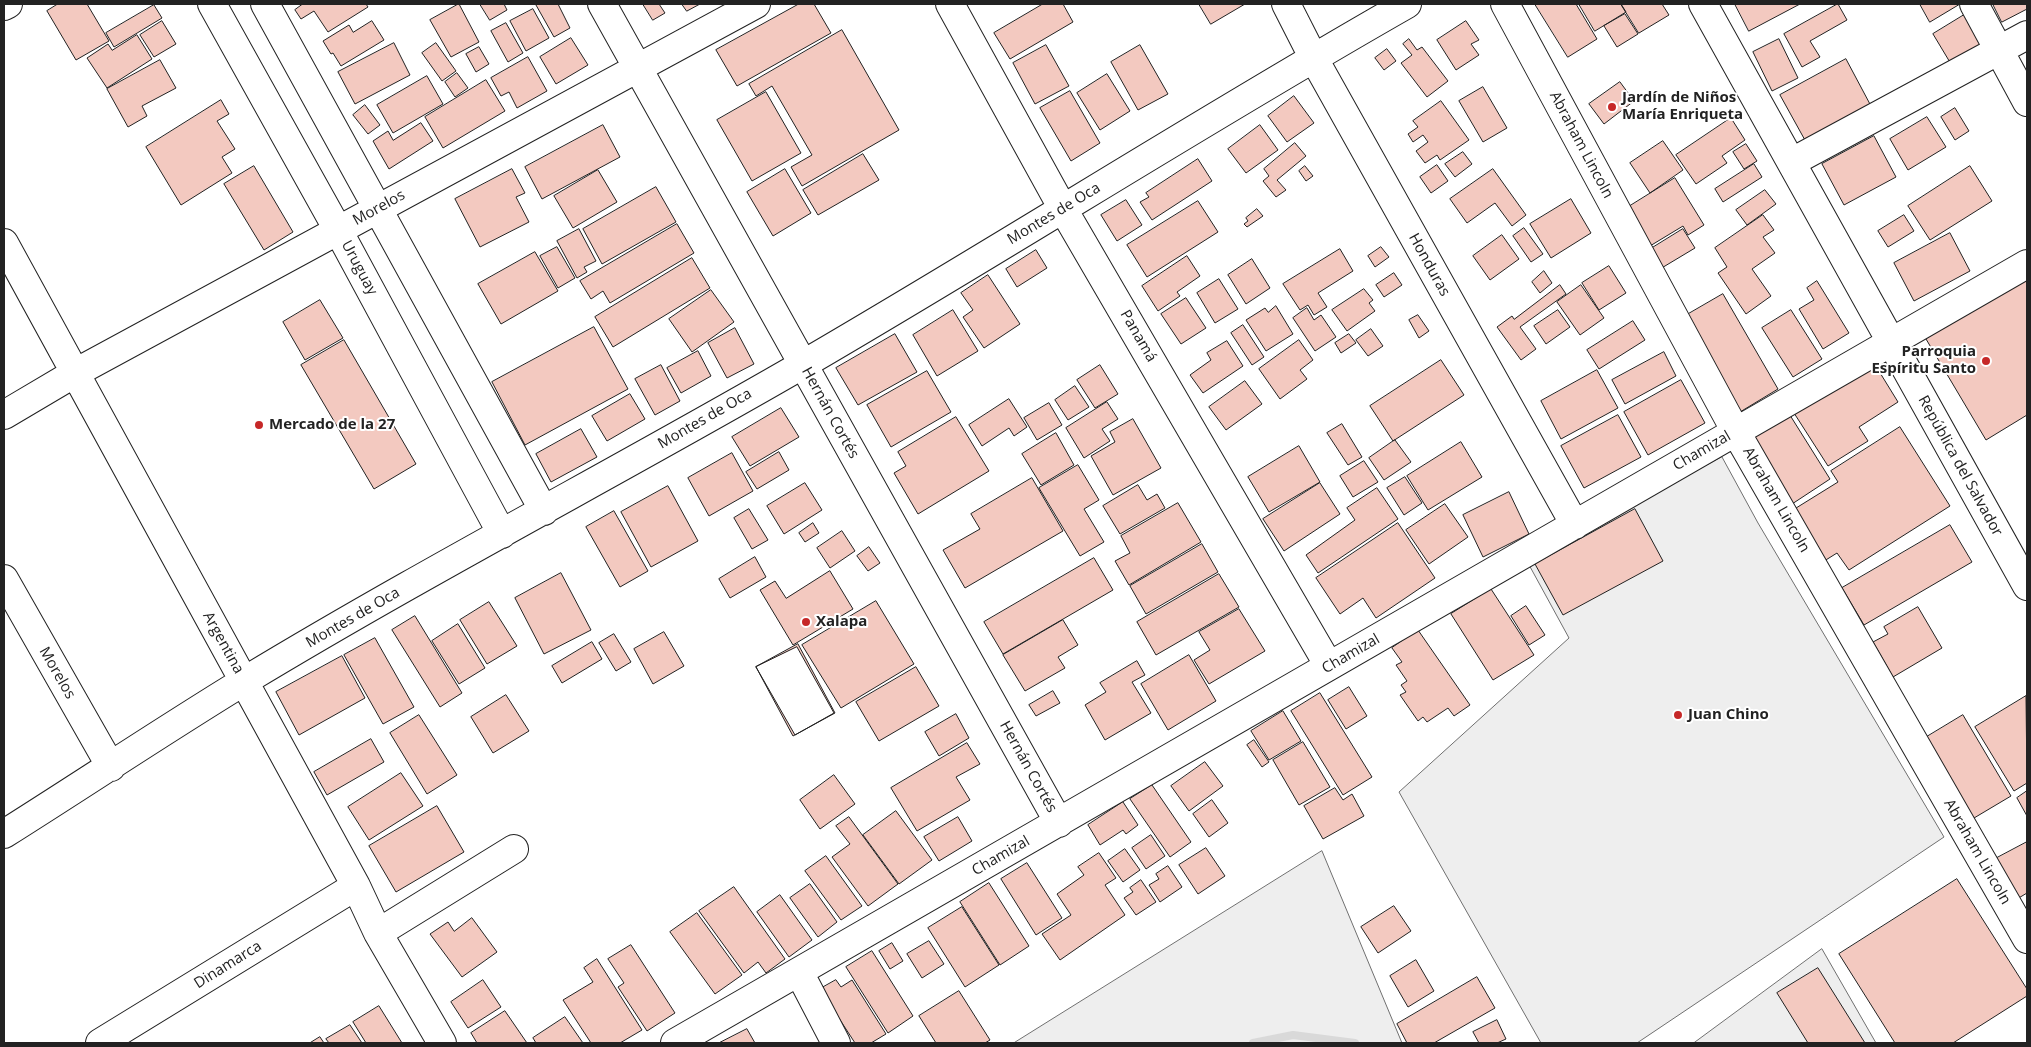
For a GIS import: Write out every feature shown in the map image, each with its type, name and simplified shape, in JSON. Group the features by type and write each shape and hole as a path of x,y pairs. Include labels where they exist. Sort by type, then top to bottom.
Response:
{"street":[{"path":"4,6 8,4"},
{"name":"Uruguay","path":"212,4 338,230 502,534"},
{"path":"265,4 544,511"},
{"name":"Hernán Cortés","path":"602,4 1058,823"},
{"name":"Morelos","path":"4,415 75,373 756,4"},
{"name":"Panamá","path":"950,4 1063,209 1329,666"},
{"name":"Honduras","path":"1286,4 1575,525"},
{"name":"Montes de Oca","path":"4,834 244,681 475,548 803,364 1314,57 1407,4"},
{"name":"Abraham Lincoln","path":"1504,4 1736,432 2027,939"},
{"name":"República del Salvador","path":"1702,4 1792,162 2027,586"},
{"path":"1974,4 2027,102"},
{"path":"1792,162 2027,35"},
{"name":"Argentina","path":"4,243 356,886 378,933 442,1043"},
{"name":"Chamizal","path":"676,1043 2027,264"},
{"name":"Morelos","path":"4,579 110,767"},
{"path":"378,933 514,849"},
{"name":"Dinamarca","path":"100,1043 356,886"},
{"path":"799,972 836,1043"}],"shaded area":[{"name":"Juan Chino","path":"1722,457 1758,523 1944,837 1637,1043 1541,1043 1399,792 1569,638 1528,563"},
{"path":"1322,851 1402,1043 1014,1043"},
{"path":"1822,949 1876,1043 1694,1043"}],"building":[{"path":"58,4 87,4 109,41 76,60 47,11"},
{"path":"303,4 366,4 368,7 328,32 314,11 301,19 295,10"},
{"path":"459,4 479,42 451,57 430,20"},
{"path":"480,4 504,4 507,10 490,20"},
{"path":"558,4 570,28 554,37 536,5"},
{"path":"643,4 659,4 665,13 653,20"},
{"path":"682,4 700,4 687,11"},
{"path":"799,4 814,4 831,33 737,86 716,50"},
{"path":"1043,4 1063,4 1073,22 1010,59 994,33"},
{"path":"1199,4 1245,4 1211,24"},
{"path":"1535,4 1576,4 1597,39 1568,57"},
{"path":"1579,4 1621,4 1626,12 1595,31"},
{"path":"1621,4 1662,4 1669,15 1639,33"},
{"path":"1735,4 1800,4 1749,31"},
{"path":"1838,4 1847,20 1810,41 1820,57 1802,67 1784,34"},
{"path":"1920,4 1960,4 1930,22"},
{"path":"1993,4 2027,4 2027,9 2002,22"},
{"path":"154,5 162,18 114,47 106,33"},
{"path":"533,9 549,38 526,51 510,21"},
{"path":"1969,12 1987,42 1951,64 1933,34"},
{"path":"1625,14 1638,34 1617,47 1604,26"},
{"path":"162,21 176,44 154,57 140,35"},
{"path":"372,21 384,40 341,66 323,41 349,25 353,32"},
{"path":"1466,21 1479,40 1471,44 1479,55 1456,70 1437,40"},
{"path":"506,23 523,53 508,62 491,31"},
{"path":"842,30 899,130 802,186 791,167 812,155 772,86 756,96 749,84"},
{"path":"137,35 152,59 107,88 87,58 108,44 112,50"},
{"path":"571,38 588,65 556,84 540,57"},
{"path":"1409,39 1417,50 1422,47 1448,81 1427,97 1401,63 1412,55 1403,44"},
{"path":"1779,39 1798,78 1772,91 1753,52"},
{"path":"394,43 410,75 355,104 338,72"},
{"path":"436,43 456,71 442,81 422,53"},
{"path":"1046,45 1069,86 1035,104 1013,63"},
{"path":"1140,45 1168,94 1138,110 1111,62"},
{"path":"479,47 489,64 476,72 466,54"},
{"path":"1387,49 1396,61 1384,70 1375,58"},
{"path":"528,57 547,91 517,108 509,92 501,96 491,78"},
{"path":"1846,59 1871,106 1806,142 1780,95"},
{"path":"160,60 176,88 142,106 147,116 128,127 107,89"},
{"path":"457,73 468,88 455,97 445,82"},
{"path":"1107,74 1130,111 1100,130 1077,93"},
{"path":"427,76 443,104 393,133 377,105"},
{"path":"486,80 505,111 443,148 425,117"},
{"path":"1620,82 1634,101 1604,124 1589,104"},
{"path":"1483,87 1507,128 1483,142 1459,101"},
{"path":"1070,91 1100,143 1071,161 1040,108"},
{"path":"766,92 801,153 752,181 717,120"},
{"path":"1294,96 1314,123 1287,142 1268,116"},
{"path":"221,100 229,114 217,121 235,149 222,157 232,173 181,205 146,147"},
{"path":"1441,101 1469,140 1440,160 1437,155 1425,163 1416,151 1428,142 1423,135 1413,142 1408,134 1418,127 1413,121"},
{"path":"365,105 380,125 368,134 353,115"},
{"path":"1955,108 1969,131 1955,140 1941,117"},
{"path":"1927,117 1946,147 1908,170 1890,139"},
{"path":"1731,118 1745,140 1722,156 1727,163 1696,184 1676,155"},
{"path":"421,123 433,141 389,169 373,141 388,131 393,140"},
{"path":"603,125 620,157 542,199 525,167"},
{"path":"1260,125 1278,150 1246,173 1228,149"},
{"path":"1874,136 1896,177 1844,205 1822,164"},
{"path":"1663,141 1683,170 1650,193 1630,163"},
{"path":"1295,143 1306,156 1277,180 1286,190 1276,197 1263,181 1269,176 1264,169"},
{"path":"1746,144 1757,161 1744,169 1733,152"},
{"path":"1463,152 1472,164 1455,177 1445,164"},
{"path":"863,154 879,180 818,215 803,190"},
{"path":"1198,159 1212,181 1152,220 1140,202 1149,197 1146,193"},
{"path":"1754,164 1762,177 1723,202 1715,189"},
{"path":"1437,165 1448,181 1431,193 1420,177"},
{"path":"254,166 293,232 264,250 224,184"},
{"path":"1305,166 1313,176 1306,181 1299,171"},
{"path":"1970,166 1992,201 1930,240 1908,206"},
{"path":"512,169 525,193 516,197 529,222 480,247 455,199"},
{"path":"785,169 811,213 773,236 747,192"},
{"path":"1493,169 1526,215 1512,226 1495,203 1467,223 1450,199"},
{"path":"598,170 617,202 573,228 554,196"},
{"path":"1675,178 1704,225 1688,235 1683,226 1645,249 1622,211"},
{"path":"656,187 676,222 602,264 583,229"},
{"path":"1765,190 1776,204 1747,225 1736,210"},
{"path":"1571,199 1591,233 1551,258 1530,224"},
{"path":"1126,200 1142,225 1117,241 1101,215"},
{"path":"1198,201 1218,232 1147,277 1127,245"},
{"path":"1257,209 1263,216 1247,227 1244,224 1248,221 1246,218"},
{"path":"1763,215 1774,230 1763,237 1775,253 1752,269 1771,296 1746,314 1718,273 1727,267 1715,248"},
{"path":"1904,215 1914,231 1888,247 1878,231"},
{"path":"677,224 694,253 610,303 603,291 591,299 580,281"},
{"path":"1524,228 1543,254 1531,262 1513,236"},
{"path":"579,229 596,261 584,267 587,272 577,278 557,241"},
{"path":"1683,229 1695,248 1660,269 1649,250"},
{"path":"1950,233 1970,271 1914,301 1894,263"},
{"path":"1502,235 1519,259 1490,280 1473,256"},
{"path":"557,247 575,278 558,288 540,256"},
{"path":"1381,247 1389,257 1375,267 1368,256"},
{"path":"1340,249 1353,271 1318,293 1327,307 1314,315 1308,305 1300,310 1283,284"},
{"path":"1036,250 1047,268 1017,287 1006,269"},
{"path":"535,252 558,291 501,324 478,284"},
{"path":"1187,256 1200,276 1177,292 1180,296 1158,311 1142,286"},
{"path":"692,258 710,288 613,347 595,317"},
{"path":"1252,259 1270,288 1246,304 1228,275"},
{"path":"1609,266 1626,293 1599,310 1582,283"},
{"path":"1544,271 1552,283 1540,293 1532,282"},
{"path":"1394,273 1402,285 1384,297 1376,285"},
{"path":"988,275 1020,324 984,348 963,317 973,310 961,293"},
{"path":"2027,278 2027,415 1986,440 1926,339"},
{"path":"1219,279 1238,309 1215,323 1197,293"},
{"path":"1817,281 1849,333 1823,349 1799,309 1814,300 1807,288"},
{"path":"1560,285 1566,294 1520,327 1536,349 1521,360 1497,327 1512,316 1514,319"},
{"path":"1581,285 1604,318 1580,335 1557,302"},
{"path":"1364,289 1373,300 1369,303 1375,311 1347,331 1332,310"},
{"path":"711,290 734,322 692,352 669,319"},
{"path":"1723,294 1778,389 1740,412 1685,316"},
{"path":"1186,298 1206,328 1181,344 1161,314"},
{"path":"320,300 343,338 305,360 283,322"},
{"path":"1276,306 1293,334 1266,351 1246,320 1265,308 1268,312"},
{"path":"1307,308 1314,320 1321,315 1336,337 1315,351 1293,318"},
{"path":"953,310 978,351 937,376 913,335"},
{"path":"1558,310 1570,327 1546,344 1534,326"},
{"path":"1791,310 1822,359 1793,377 1762,328"},
{"path":"1418,315 1429,331 1419,338 1409,320"},
{"path":"1633,321 1645,340 1599,369 1587,350"},
{"path":"1243,325 1264,357 1252,365 1231,333"},
{"path":"594,327 628,389 525,445 492,382"},
{"path":"735,328 754,364 727,378 708,343"},
{"path":"1371,329 1383,346 1368,356 1356,340"},
{"path":"895,334 917,372 858,405 836,368"},
{"path":"1349,334 1356,343 1341,353 1335,343"},
{"path":"344,340 416,464 374,489 301,365"},
{"path":"1299,340 1313,360 1300,370 1307,379 1280,399 1259,369"},
{"path":"1227,341 1243,366 1203,393 1190,375 1211,360 1207,353"},
{"path":"698,351 711,376 681,393 667,368"},
{"path":"1664,352 1676,376 1625,404 1612,380"},
{"path":"1441,360 1464,395 1393,441 1370,406"},
{"path":"1874,363 1898,402 1859,427 1868,441 1828,466 1794,413"},
{"path":"661,365 680,401 655,415 635,379"},
{"path":"1100,365 1118,394 1095,408 1077,380"},
{"path":"1597,370 1618,408 1561,439 1541,401"},
{"path":"927,371 951,412 891,447 867,405"},
{"path":"1681,380 1705,423 1648,455 1624,412"},
{"path":"1245,381 1262,404 1226,430 1209,407"},
{"path":"1075,386 1089,407 1068,420 1055,400"},
{"path":"630,394 645,419 607,441 592,416"},
{"path":"1009,399 1027,427 1014,436 1009,428 982,446 969,425"},
{"path":"1107,402 1118,419 1102,429 1110,441 1084,458 1066,428"},
{"path":"1049,403 1062,425 1037,440 1024,418"},
{"path":"781,408 799,437 750,466 732,437"},
{"path":"1788,412 1830,479 1792,504 1749,436"},
{"path":"1618,415 1641,457 1584,488 1561,446"},
{"path":"956,417 989,471 918,514 894,473 906,466 898,452"},
{"path":"1133,419 1161,468 1113,495 1091,456 1115,442 1110,432"},
{"path":"1342,424 1362,457 1348,465 1327,433"},
{"path":"1900,427 1950,506 1849,570 1837,553 1821,563 1788,513 1838,482 1831,471"},
{"path":"581,429 597,457 551,482 536,454"},
{"path":"1056,433 1074,465 1041,485 1022,454"},
{"path":"1395,440 1411,462 1384,480 1369,458"},
{"path":"1461,442 1482,477 1428,510 1407,476"},
{"path":"1299,446 1320,482 1269,512 1248,477"},
{"path":"779,452 789,470 757,489 746,472"},
{"path":"732,453 753,491 709,516 688,478"},
{"path":"1364,461 1378,482 1353,497 1340,476"},
{"path":"1078,465 1099,500 1084,509 1104,542 1080,556 1039,488"},
{"path":"1405,477 1422,503 1404,515 1387,488"},
{"path":"1032,478 1063,531 965,588 943,550 980,529 971,514"},
{"path":"805,483 822,510 784,534 767,506"},
{"path":"1320,483 1340,514 1284,551 1263,519"},
{"path":"1138,485 1147,500 1157,494 1165,508 1120,534 1103,506"},
{"path":"668,486 698,541 651,567 621,512"},
{"path":"1377,488 1398,519 1318,573 1306,555 1355,520 1347,508"},
{"path":"1509,492 1529,534 1483,557 1463,515"},
{"path":"1178,503 1201,542 1129,585 1115,561 1130,553 1121,536"},
{"path":"1445,504 1468,537 1429,564 1406,530"},
{"path":"749,509 768,540 752,549 734,518"},
{"path":"1635,509 1663,561 1563,615 1535,564"},
{"path":"614,511 648,571 620,587 586,527"},
{"path":"813,523 819,533 805,542 799,533"},
{"path":"1398,523 1435,578 1376,618 1363,598 1340,614 1316,578"},
{"path":"1950,525 1972,562 1864,625 1842,588"},
{"path":"842,531 855,551 830,568 817,548"},
{"path":"1202,544 1218,572 1146,614 1130,586"},
{"path":"869,547 880,563 868,571 857,556"},
{"path":"755,557 766,577 730,598 719,579"},
{"path":"1094,558 1113,590 1003,654 984,622"},
{"path":"830,571 853,609 793,645 760,590 775,581 786,598"},
{"path":"561,573 591,630 544,654 515,598"},
{"path":"1219,574 1239,607 1156,655 1137,622"},
{"path":"1491,589 1534,655 1493,680 1451,614"},
{"path":"876,601 914,664 841,708 802,645"},
{"path":"489,602 517,646 487,664 460,620"},
{"path":"1526,606 1545,635 1529,645 1511,616"},
{"path":"1918,607 1942,648 1893,677 1873,642 1888,634 1884,627"},
{"path":"1239,609 1265,651 1209,684 1194,660 1210,650 1199,632"},
{"path":"415,616 462,693 440,707 392,630"},
{"path":"1063,620 1078,645 1058,657 1065,668 1025,691 1003,655"},
{"path":"458,624 485,668 459,684 432,641"},
{"path":"1418,630 1470,705 1454,716 1448,708 1427,722 1423,717 1418,721 1400,695 1406,692 1401,685 1407,681 1396,665 1402,662 1392,648"},
{"path":"664,632 684,666 653,684 634,649"},
{"path":"614,634 631,662 616,671 599,643"},
{"path":"375,638 414,707 383,724 344,655"},
{"path":"592,642 602,659 562,683 552,666"},
{"path":"798,644 835,713 793,736 756,667"},
{"path":"797,647 834,713 795,735 756,667"},
{"path":"1189,655 1216,701 1168,730 1141,684"},
{"path":"342,656 365,698 299,735 276,692"},
{"path":"1137,661 1145,675 1132,682 1151,713 1105,740 1085,705 1106,692 1100,683"},
{"path":"916,667 939,706 879,741 856,702"},
{"path":"1349,687 1367,716 1346,729 1328,700"},
{"path":"1053,691 1060,703 1036,716 1029,705"},
{"path":"1320,693 1372,777 1343,795 1291,711"},
{"path":"506,695 529,731 493,753 471,717"},
{"path":"2026,696 2027,783 2014,791 1975,727"},
{"path":"1283,711 1301,741 1269,760 1251,731"},
{"path":"956,714 969,738 939,756 925,732"},
{"path":"419,715 457,775 427,794 390,733"},
{"path":"1963,715 2011,796 1969,821 1920,741"},
{"path":"371,739 384,762 327,795 314,772"},
{"path":"1254,740 1269,762 1262,767 1247,745"},
{"path":"1303,742 1330,787 1299,805 1273,760"},
{"path":"967,743 980,764 956,777 970,800 917,831 891,788"},
{"path":"1205,762 1223,786 1189,811 1171,786"},
{"path":"401,773 423,806 369,840 348,807"},
{"path":"834,775 855,804 820,829 800,800"},
{"path":"1152,785 1191,842 1170,857 1130,799"},
{"path":"1335,788 1343,800 1352,794 1364,816 1323,839 1304,806"},
{"path":"2027,791 2027,816 2017,798"},
{"path":"1212,800 1228,823 1209,837 1193,814"},
{"path":"1123,802 1138,825 1126,834 1123,830 1100,845 1088,825"},
{"path":"437,806 464,852 396,892 369,846"},
{"path":"896,811 932,860 899,884 863,835"},
{"path":"849,817 898,884 868,906 832,857 850,844 836,826"},
{"path":"958,817 972,841 939,861 924,837"},
{"path":"1151,835 1165,856 1146,869 1132,848"},
{"path":"2027,842 2027,893 2017,899 1995,859"},
{"path":"1206,848 1225,876 1198,894 1179,865"},
{"path":"1125,849 1140,870 1123,882 1108,861"},
{"path":"1099,853 1116,878 1105,885 1125,915 1060,960 1042,934 1071,915 1057,894 1084,875 1078,867"},
{"path":"826,856 862,906 841,920 805,871"},
{"path":"1027,863 1062,918 1036,935 1001,879"},
{"path":"1168,866 1182,887 1160,902 1149,885 1159,879 1156,874"},
{"path":"1957,879 2027,989 2027,996 1953,1043 1895,1043 1839,954"},
{"path":"1141,880 1156,902 1136,915 1124,898 1133,892 1130,888"},
{"path":"989,883 1029,946 1000,965 960,902"},
{"path":"810,884 837,922 818,937 790,898"},
{"path":"734,887 785,959 766,973 758,962 744,973 699,911"},
{"path":"780,895 812,940 789,957 757,912"},
{"path":"1394,906 1411,931 1378,953 1361,927"},
{"path":"962,907 999,965 965,987 928,928"},
{"path":"697,913 742,975 715,994 670,932"},
{"path":"472,918 497,952 462,977 430,934 448,922 454,931"},
{"path":"929,941 944,964 922,978 907,954"},
{"path":"892,943 903,961 890,969 879,951"},
{"path":"631,945 675,1013 647,1031 618,987 624,983 608,959"},
{"path":"872,951 913,1016 888,1033 846,967"},
{"path":"597,959 642,1030 620,1043 591,1043 563,1000 593,982 584,968"},
{"path":"1416,960 1434,991 1408,1007 1390,976"},
{"path":"1818,968 1865,1043 1808,1043 1777,993"},
{"path":"1477,977 1495,1008 1434,1043 1407,1043 1397,1024"},
{"path":"483,980 501,1007 468,1028 451,1002"},
{"path":"836,980 841,987 852,980 886,1034 871,1043 855,1043 820,989"},
{"path":"959,991 990,1040 985,1043 936,1043 919,1016"},
{"path":"379,1006 402,1043 366,1043 353,1022"},
{"path":"505,1011 527,1043 477,1043 471,1033"},
{"path":"565,1017 583,1043 536,1043 533,1038"},
{"path":"1497,1020 1506,1039 1497,1043 1479,1043 1473,1032"},
{"path":"350,1025 362,1043 329,1043 326,1039"},
{"path":"747,1029 755,1043 719,1043"},
{"path":"320,1037 324,1043 310,1043"}],"waterway":[{"path":"1253,1043 1293,1035 1355,1043"}],"place":[{"name":"Jardín de Niños María Enriqueta","path":"1612,107"},
{"name":"Parroquia Espíritu Santo","path":"1986,361"},
{"name":"Mercado de la 27","path":"259,425"},
{"name":"Xalapa","path":"806,622"},
{"name":"Juan Chino","path":"1678,715"}]}
